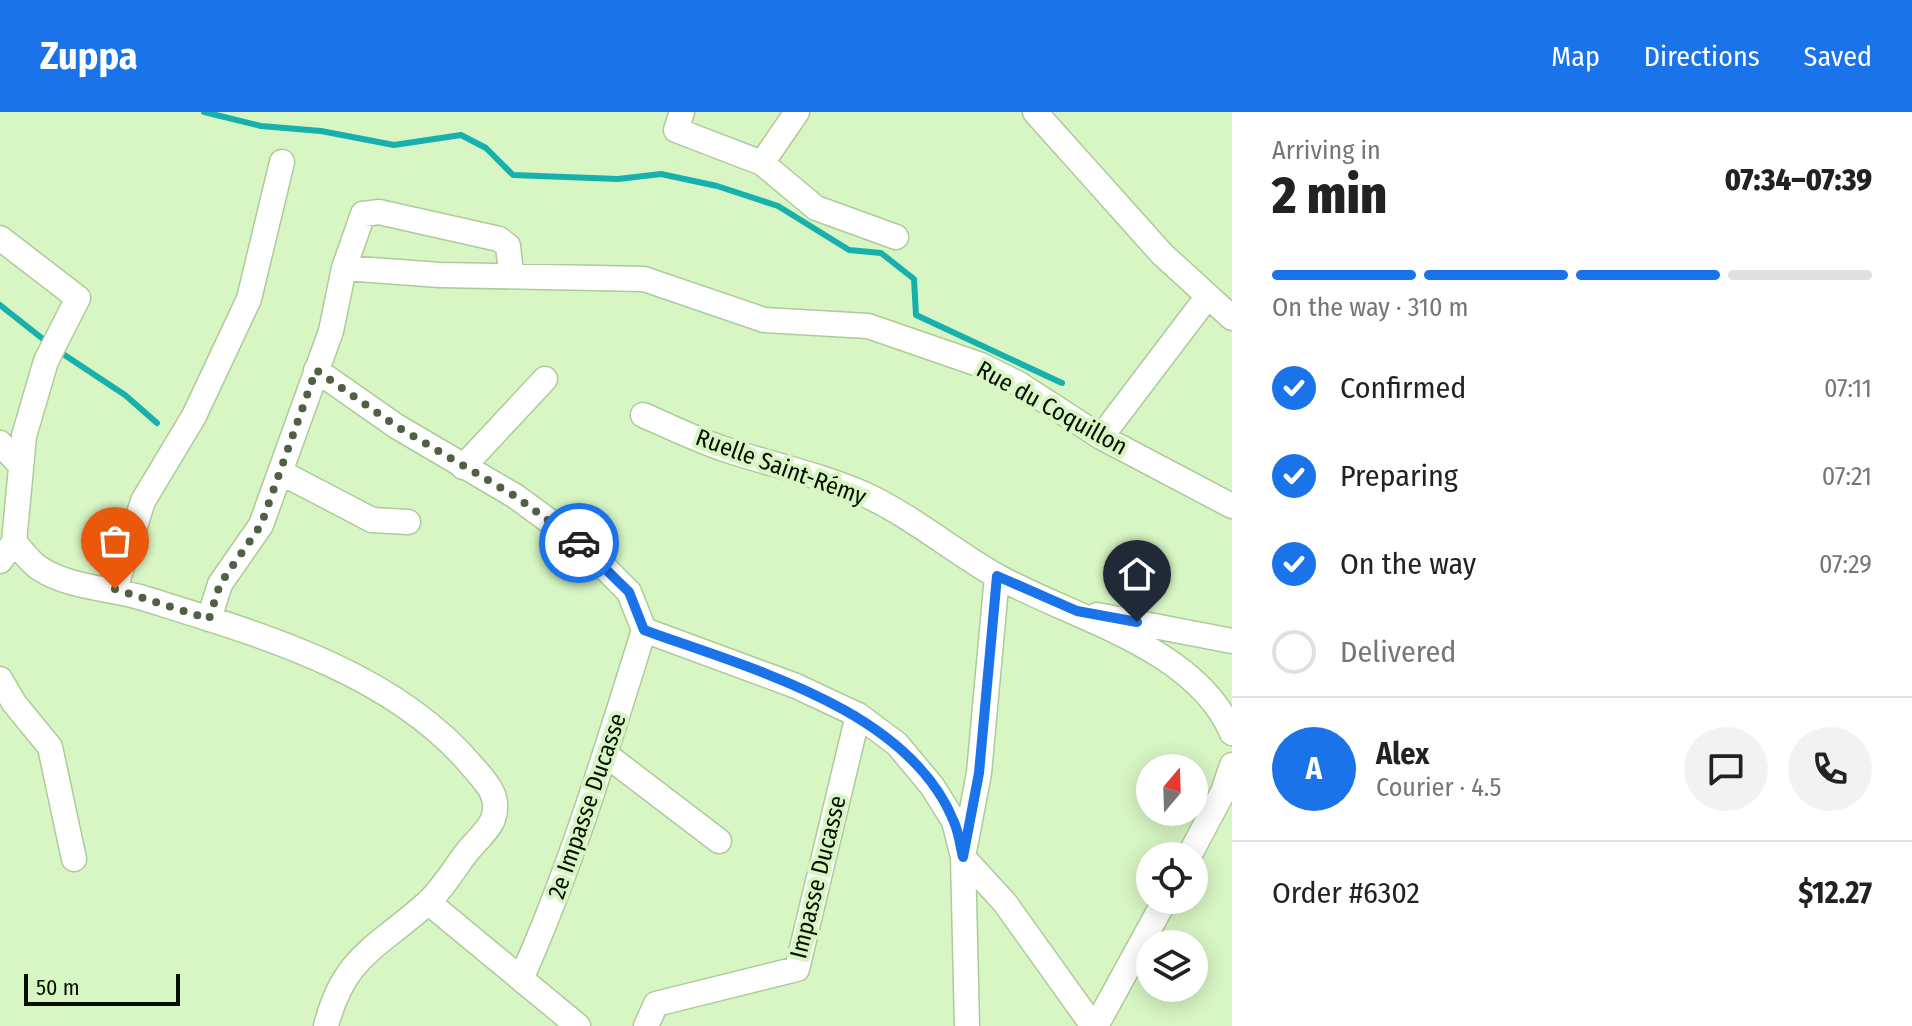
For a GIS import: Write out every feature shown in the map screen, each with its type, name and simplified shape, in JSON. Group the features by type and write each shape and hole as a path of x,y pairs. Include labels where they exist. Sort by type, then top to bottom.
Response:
{"street":[{"path":"682,112 676,130 762,163 816,208 896,237"},
{"path":"762,163 797,112"},
{"path":"1035,112 1162,254 1232,318"},
{"path":"115,589 143,501 194,416 249,299 282,162"},
{"path":"209,619 220,584 261,525 331,331 344,268 360,218 373,211 499,239 508,246 511,273"},
{"path":"0,238 78,298 46,361 24,436 7,552 76,583 115,589 209,619 362,680 419,716 466,758 488,784 496,799 493,820 428,902 358,958 334,995 326,1026"},
{"name":"Rue du Coquillon","path":"344,268 440,275 511,273 644,279 764,320 868,326 981,365 1019,384 1101,437 1232,506"},
{"path":"1101,437 1208,296"},
{"path":"316,370 396,426 515,496 582,545 629,592 644,630 796,686 858,715 897,744 932,786 954,821 963,857 1005,903 1094,1026 1157,914"},
{"path":"463,467 545,379"},
{"name":"Ruelle Saint-Rémy","path":"643,415 725,449 790,467 867,496 997,576 1077,611 1163,658 1208,693 1232,733"},
{"path":"0,443 21,466"},
{"path":"280,472 372,520 408,522"},
{"path":"967,1026 963,857 979,773 997,576"},
{"path":"1077,611 1232,641"},
{"name":"2e Impasse Ducasse","path":"521,979 556,900 644,630"},
{"path":"0,679 14,703 50,747 74,859"},
{"name":"Impasse Ducasse","path":"646,1026 656,1004 797,969 858,715"},
{"path":"605,754 719,841"},
{"path":"1196,842 1223,792 1232,765"},
{"path":"428,902 578,1026"}],"waterway":[{"path":"204,112 261,126 321,131 394,145 461,135 486,148 513,175 618,179 661,174 717,186 778,206 849,250 881,253 914,279 916,315 1062,383"},
{"path":"0,305 48,343"},
{"path":"57,350 125,395 157,423"}],"way so far":[{"path":"115,589 209,619 220,584 261,525 316,370 396,426 515,496 579,543"}],"route":[{"path":"579,543 629,592 644,630 796,686 858,715 897,744 932,786 954,821 963,857 979,773 992,662 997,576 1077,611 1137,622"}]}
